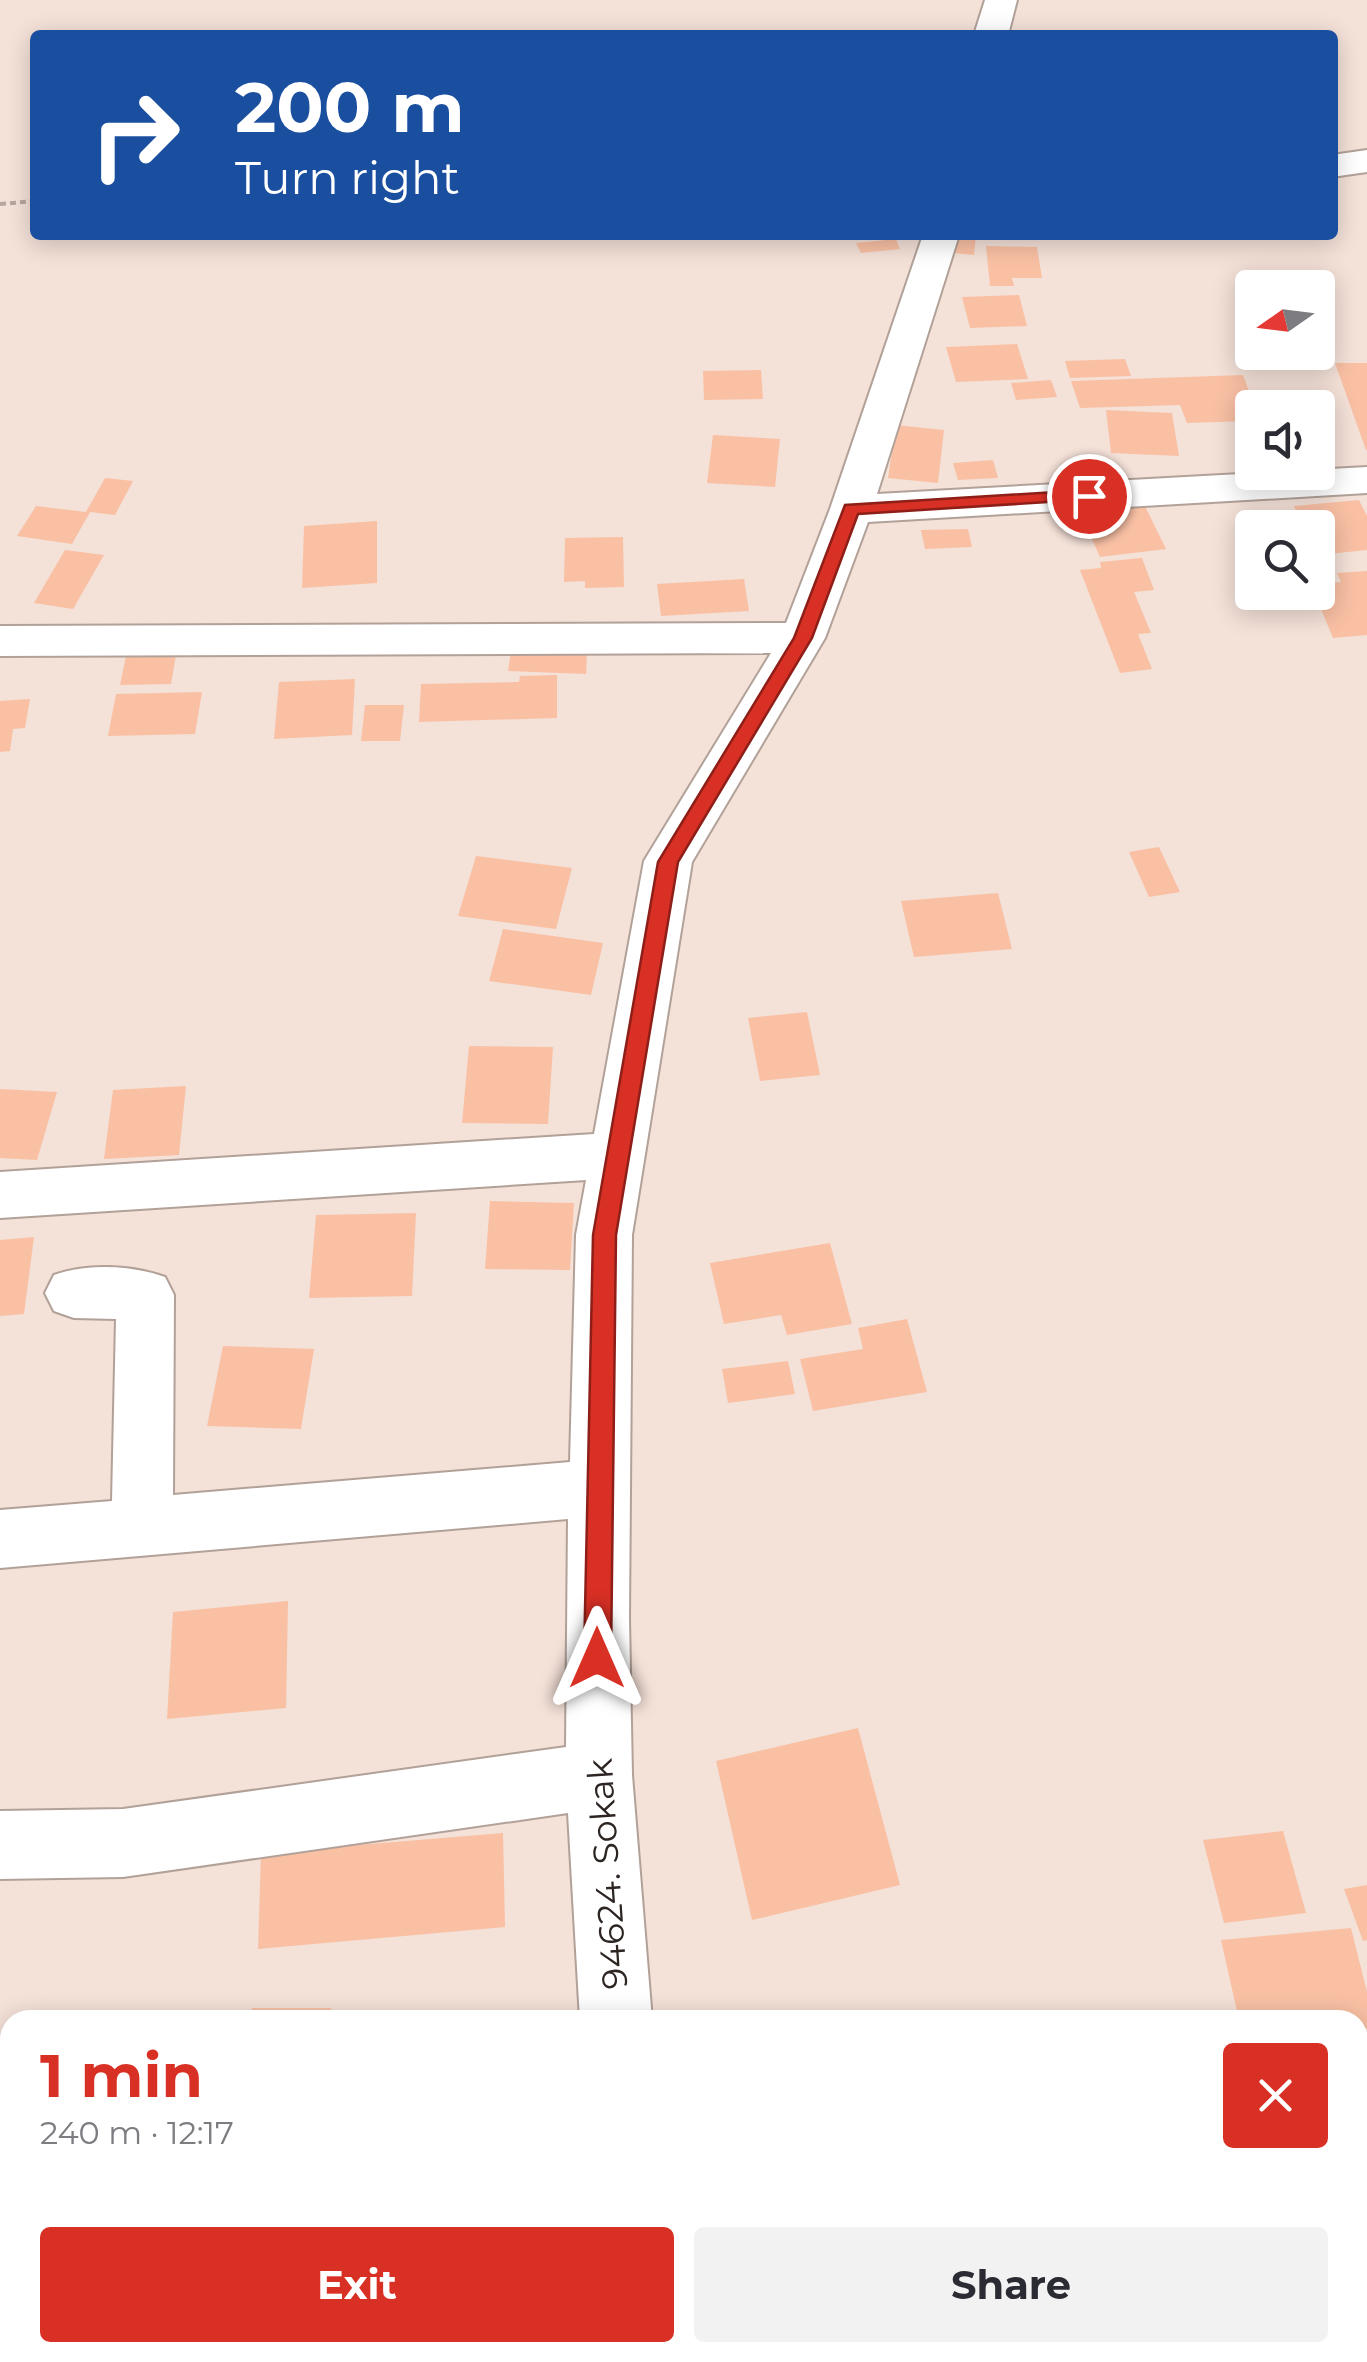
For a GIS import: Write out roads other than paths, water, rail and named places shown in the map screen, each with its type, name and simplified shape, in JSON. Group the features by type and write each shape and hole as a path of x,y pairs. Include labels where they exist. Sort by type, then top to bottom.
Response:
{"street":[{"path":"992,30 1001,0"},
{"path":"1338,165 1367,161"},
{"name":"94624. Sokak","path":"615,2010 599,1774 597,1620 604,1235 668,862 803,638 851,509 940,240"},
{"path":"851,509 1367,480"},
{"path":"0,641 803,638"},
{"path":"0,1194 618,1155"},
{"path":"74,1293 145,1295 142,1525"},
{"path":"0,1539 601,1488"},
{"path":"0,1845 124,1842 599,1774"}]}
